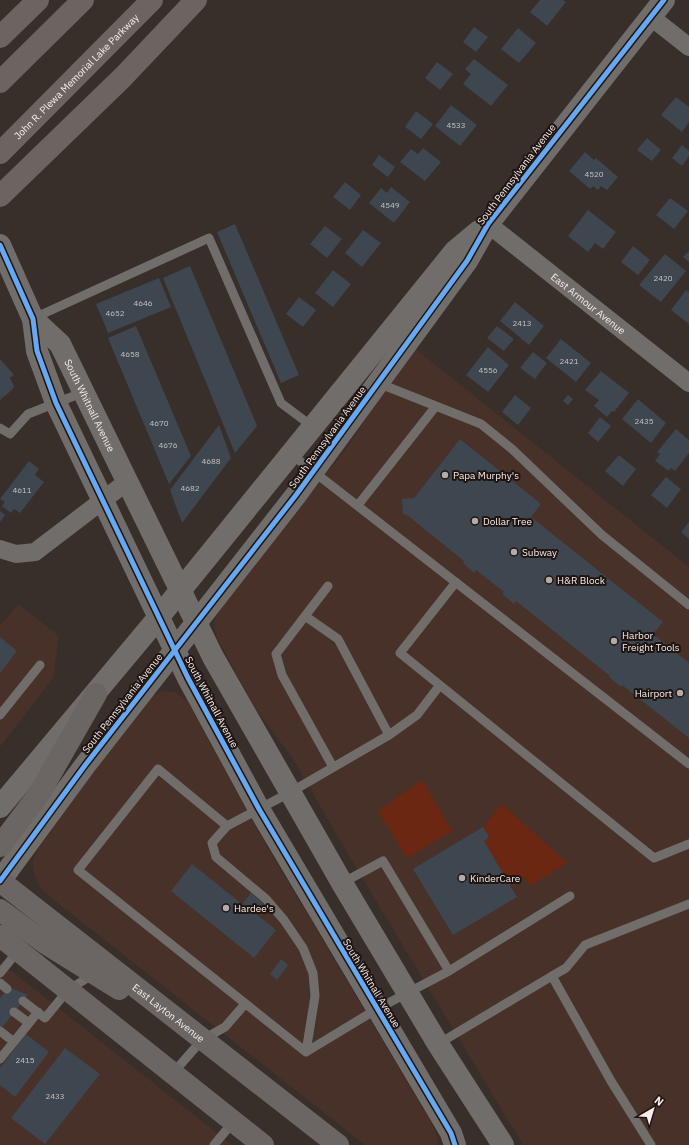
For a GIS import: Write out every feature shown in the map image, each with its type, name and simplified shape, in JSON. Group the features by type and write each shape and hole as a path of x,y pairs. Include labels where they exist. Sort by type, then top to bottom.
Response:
{"main road":[{"path":"0,37 38,0"},
{"path":"0,82 83,0"},
{"name":"John R. Plewa Memorial Lake Parkway","path":"0,153 152,0"},
{"path":"0,196 123,77 196,0"},
{"path":"0,846 39,794 96,694"},
{"name":"East Layton Avenue","path":"0,881 338,1145"},
{"path":"0,910 45,943 94,974 185,1026"},
{"path":"0,936 263,1145"}],"street":[{"path":"657,8 689,47"},
{"name":"South Pennsylvania Avenue","path":"0,881 86,764 313,471 467,261 488,224 657,8"},
{"name":"South Pennsylvania Avenue","path":"0,807 96,694 314,427 455,251 488,224"},
{"name":"East Armour Avenue","path":"488,224 689,383"},
{"name":"South Whitnall Avenue","path":"0,245 33,319 37,351 56,402 174,651 259,809 451,1133 455,1145"},
{"name":"South Whitnall Avenue","path":"33,319 60,344 213,657 289,793 438,1044 503,1145"},
{"path":"0,549 16,554 34,552 128,481"}],"lane":[{"path":"33,319 209,238 281,403 314,427"},
{"path":"355,375 481,424 512,449 602,535 689,605"},
{"path":"0,428 10,434 28,414 84,392"},
{"path":"358,505 436,406"},
{"path":"291,454 689,764"},
{"path":"456,582 400,653 654,858 689,844"},
{"path":"328,586 276,654 282,675 333,767"},
{"path":"306,616 338,639 388,735"},
{"path":"0,715 40,665"},
{"path":"306,1052 315,996 313,973 303,948 284,920 266,899 216,857 212,844 227,826 289,793 388,735 417,715 440,685"},
{"path":"227,826 158,769 78,870 306,1052"},
{"path":"342,883 383,861 449,971"},
{"path":"306,1052 377,1009 449,971 570,896"},
{"path":"438,1044 566,968 585,945 689,904"},
{"path":"0,973 18,951"},
{"path":"23,1001 45,1018 68,990 94,974"},
{"path":"552,976 611,1081 651,1145"},
{"path":"173,1073 202,1040 225,1027 245,1004"},
{"path":"14,1012 28,1023"},
{"path":"0,1059 38,1012"},
{"path":"0,1031 14,1042"},
{"path":"214,1145 234,1121"}],"shaded area":[{"path":"413,347 689,567 689,1145 523,1145 349,856 293,759 255,708 216,636 214,621 220,609 345,450"},
{"path":"18,604 59,636 53,678 0,747 0,626"},
{"path":"162,691 176,692 188,702 259,833 431,1122 437,1136 438,1145 365,1145 45,893 39,886 33,870 33,860 38,849 104,756 150,698"},
{"path":"422,780 452,831 407,858 378,811"},
{"path":"502,804 567,863 530,886 525,876 511,886 484,841 489,837 483,827"},
{"path":"0,962 232,1145 0,1145"}],"building":[{"path":"540,0 563,0 566,2 547,26 530,12"},
{"path":"474,27 488,37 476,52 463,42"},
{"path":"518,28 536,43 519,63 501,49"},
{"path":"474,59 508,85 491,106 463,84 471,74 465,69"},
{"path":"437,62 453,74 440,90 425,78"},
{"path":"676,97 689,107 689,122 682,132 661,115"},
{"path":"451,105 477,125 460,146 435,126"},
{"path":"416,111 433,124 421,139 405,127"},
{"path":"647,138 661,150 652,161 637,150"},
{"path":"682,145 689,151 689,156 682,166 672,158"},
{"path":"423,148 441,162 425,181 400,162 411,149 418,154"},
{"path":"585,152 594,160 596,158 618,177 607,190 601,186 598,190 593,186 590,189 569,171"},
{"path":"379,155 395,167 388,177 372,165"},
{"path":"345,182 361,195 350,210 333,197"},
{"path":"391,187 410,202 394,223 369,203 381,188 387,193"},
{"path":"670,198 688,211 674,229 656,215"},
{"path":"588,210 616,232 603,249 595,243 588,252 568,236"},
{"path":"235,224 299,375 281,383 217,232"},
{"path":"325,226 342,239 327,258 310,244"},
{"path":"363,230 381,243 362,267 345,253"},
{"path":"633,246 650,260 638,275 621,262"},
{"path":"689,251 689,262 683,257"},
{"path":"665,254 686,271 661,302 639,285"},
{"path":"190,266 257,426 235,453 163,278"},
{"path":"333,270 351,284 333,307 315,293"},
{"path":"159,278 171,307 108,333 96,304"},
{"path":"686,290 689,292 689,324 671,310"},
{"path":"299,297 316,310 303,327 286,314"},
{"path":"515,302 544,326 529,345 500,321"},
{"path":"136,326 191,456 169,484 108,338"},
{"path":"497,326 514,339 504,351 487,338"},
{"path":"561,339 591,363 576,382 546,358"},
{"path":"488,347 509,365 488,392 466,375"},
{"path":"533,352 547,363 535,379 520,368"},
{"path":"0,359 14,375 10,378 14,386 12,390 0,400"},
{"path":"601,371 629,393 614,412 612,411 607,417 594,406 599,400 585,390"},
{"path":"515,395 531,408 518,425 502,412"},
{"path":"568,395 573,399 568,405 563,401"},
{"path":"638,399 666,423 651,443 622,419"},
{"path":"600,417 611,426 598,442 588,433"},
{"path":"219,425 231,458 182,523 170,490"},
{"path":"676,429 689,440 689,453 675,471 671,468 669,471 655,461 660,454 657,452"},
{"path":"460,439 541,504 531,517 663,622 653,634 689,663 689,738 622,685 621,687 609,677 610,676 516,601 514,604 502,594 504,592 476,570 474,573 463,563 464,561 407,515 403,514 402,499 414,498"},
{"path":"619,455 636,469 623,486 605,471"},
{"path":"29,461 39,469 35,475 44,482 20,513 14,509 11,513 2,506 5,502 0,499"},
{"path":"666,477 681,489 667,508 651,495"},
{"path":"0,511 5,515 0,522"},
{"path":"689,522 689,539 681,532"},
{"path":"0,637 17,651 0,673"},
{"name":"KinderCare","path":"483,827 489,837 484,841 517,897 453,935 413,869"},
{"name":"Hardee's","path":"192,864 242,904 251,893 263,903 255,913 276,930 254,958 171,891"},
{"path":"281,959 288,965 277,980 270,974"},
{"path":"9,987 28,995 0,1030 0,998"},
{"path":"26,1034 49,1052 15,1097 0,1085 0,1068"},
{"path":"65,1048 100,1074 45,1144 11,1118"}],"cycle path":[{"path":"0,881 86,764 296,495 467,261 488,224 664,0"},
{"path":"0,245 33,319 37,351 56,403 188,678 259,809 451,1133 455,1145"}],"place":[{"name":"Papa Murphy's","path":"445,475"},
{"name":"Dollar Tree","path":"475,521"},
{"name":"Subway","path":"514,552"},
{"name":"H&R Block","path":"549,580"},
{"name":"Harbor Freight Tools","path":"614,641"},
{"name":"Hairport","path":"680,693"},
{"name":"KinderCare","path":"462,878"},
{"name":"Hardee's","path":"226,908"}]}
